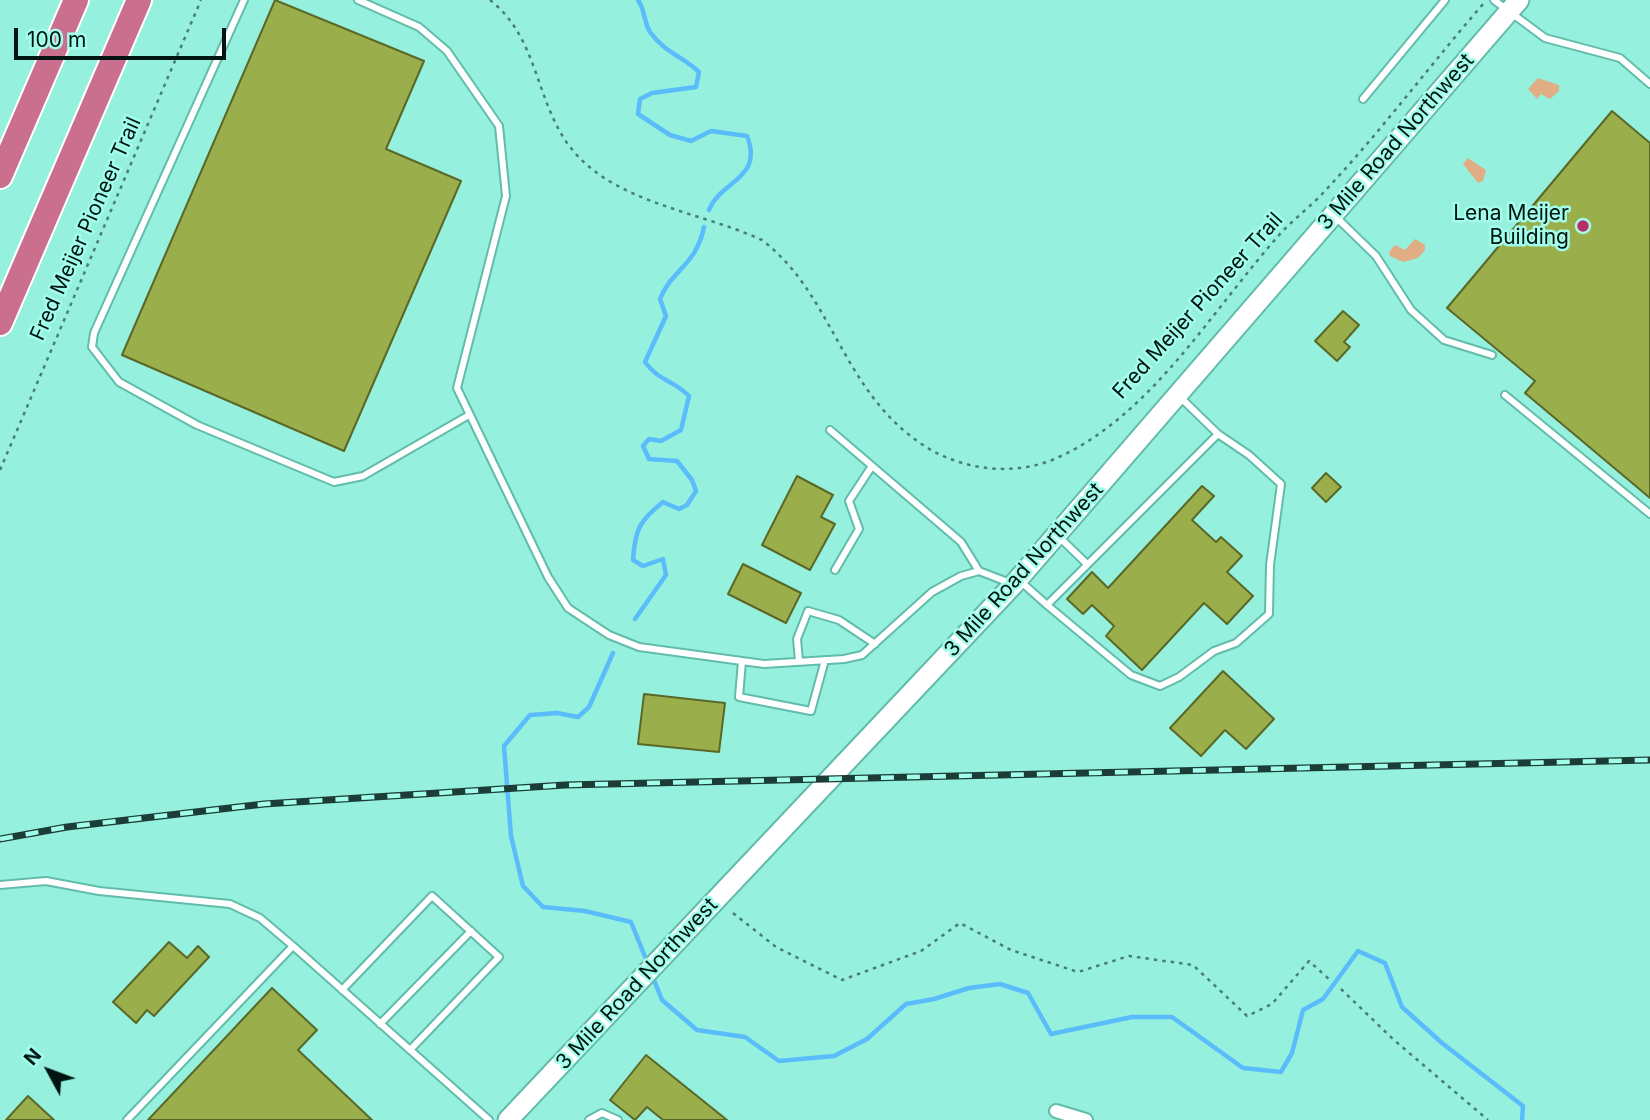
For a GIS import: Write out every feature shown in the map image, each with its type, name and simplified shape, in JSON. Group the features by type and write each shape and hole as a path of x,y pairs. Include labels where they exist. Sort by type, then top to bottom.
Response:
{"highway":[{"path":"0,176 76,0"},
{"path":"0,323 139,0"}],"main road":[{"name":"3 Mile Road Northwest","path":"508,1120 1016,582 1333,214 1507,4"}],"street":[{"path":"1056,1111 1086,1120"}],"lane":[{"path":"244,0 94,333 92,347 119,382 197,425 334,482 363,476 469,415"},
{"path":"358,0 419,27 447,51 499,127 506,195 457,388 548,577 568,608 609,635 639,647 764,663 862,655 932,592 961,576 979,572 1016,582 1080,629 1131,675 1160,686 1179,677 1214,651 1236,643 1269,614 1270,565 1281,484 1249,455 1218,434 1179,395"},
{"path":"1363,99 1445,0"},
{"path":"1507,4 1555,43 1620,58 1650,84"},
{"path":"1333,214 1376,256 1411,310 1444,340 1492,355"},
{"path":"1504,395 1650,514"},
{"path":"830,430 961,542 979,572"},
{"path":"1047,605 1218,434"},
{"path":"835,570 859,528 849,501 872,466"},
{"path":"1056,535 1087,564"},
{"path":"799,662 797,639 808,611 839,620 875,644"},
{"path":"742,661 739,697 811,711 825,660"},
{"path":"0,885 47,881 99,891 230,904 260,918 489,1120"},
{"path":"342,990 432,897 471,931 499,957 410,1050"},
{"path":"380,1024 471,931"},
{"path":"127,1120 293,946"},
{"path":"589,1120 602,1113 618,1120"}],"path":[{"name":"Fred Meijer Pioneer Trail","path":"0,470 201,0"},
{"name":"Fred Meijer Pioneer Trail","path":"490,0 514,23 527,47 552,117 566,141 583,161 608,183 762,240 783,256 800,279 853,373 886,415 908,434 942,456 980,467 1005,468 1031,467 1058,458 1092,439 1129,409 1176,360 1282,233 1324,192 1481,6"},
{"path":"733,913 776,947 842,980 921,951 960,923 1011,950 1078,972 1129,956 1193,965 1247,1016 1272,1004 1309,961 1330,980"},
{"path":"1341,989 1394,1040 1488,1119"},
{"path":"1483,1120 1488,1119"}],"shaded area":[{"path":"1538,78 1559,85 1559,91 1550,99 1541,94 1537,99 1528,89"},
{"path":"1468,158 1486,170 1483,181 1478,183 1463,164"},
{"path":"1415,239 1425,245 1425,250 1418,258 1403,262 1390,256 1389,252 1395,245 1405,250"}],"building":[{"path":"275,0 424,61 386,149 461,181 344,451 122,355"},
{"name":"Lena Meijer Building","path":"1612,111 1650,143 1650,498 1525,393 1535,381 1447,308"},
{"path":"1343,311 1359,325 1344,342 1350,347 1337,361 1315,341"},
{"path":"1326,473 1341,487 1326,502 1312,488"},
{"path":"797,476 833,495 821,517 835,524 810,570 762,545"},
{"path":"1202,486 1214,496 1192,520 1216,542 1221,537 1242,556 1227,572 1253,596 1227,624 1204,603 1142,670 1106,636 1114,626 1092,605 1083,614 1067,599 1092,572 1108,588"},
{"path":"743,564 801,593 786,623 728,594"},
{"path":"1223,671 1274,719 1246,749 1225,730 1201,756 1170,728"},
{"path":"644,694 725,703 719,752 638,744"},
{"path":"169,942 187,958 198,946 209,957 154,1016 147,1010 136,1023 113,1002"},
{"path":"272,988 317,1030 298,1050 372,1120 148,1120"},
{"path":"646,1055 727,1120 663,1120 647,1107 635,1120 610,1100"},
{"path":"28,1096 54,1120 6,1120"}],"waterway":[{"path":"638,0 648,28 656,39 699,72 696,87 652,93 640,99 638,114 670,135 691,141 711,131 747,136 751,150 746,170 722,192 709,210"},
{"path":"635,619 666,575 663,559 643,566 633,560 637,533 648,515 663,502 679,509 687,505 696,491 692,480 677,461 649,459 643,446 649,439 661,441 681,430 689,396 645,362 666,316 660,299 690,259 704,227"},
{"path":"613,653 589,707 578,717 557,713 530,715 504,746 511,836 523,886 543,907 585,911 631,922 648,964"},
{"path":"652,975 662,1000 697,1030 745,1037 779,1061 834,1056 867,1039 906,1004 969,988 1000,984 1028,993 1051,1034 1132,1017 1172,1017 1243,1068 1281,1072 1292,1053 1303,1010 1323,999 1358,951 1385,963 1402,1007 1442,1043 1523,1106 1522,1120"}],"railway":[{"path":"0,839 67,827 264,804 565,785 1650,760"}],"place":[{"name":"Lena Meijer Building","path":"1583,226"}]}
